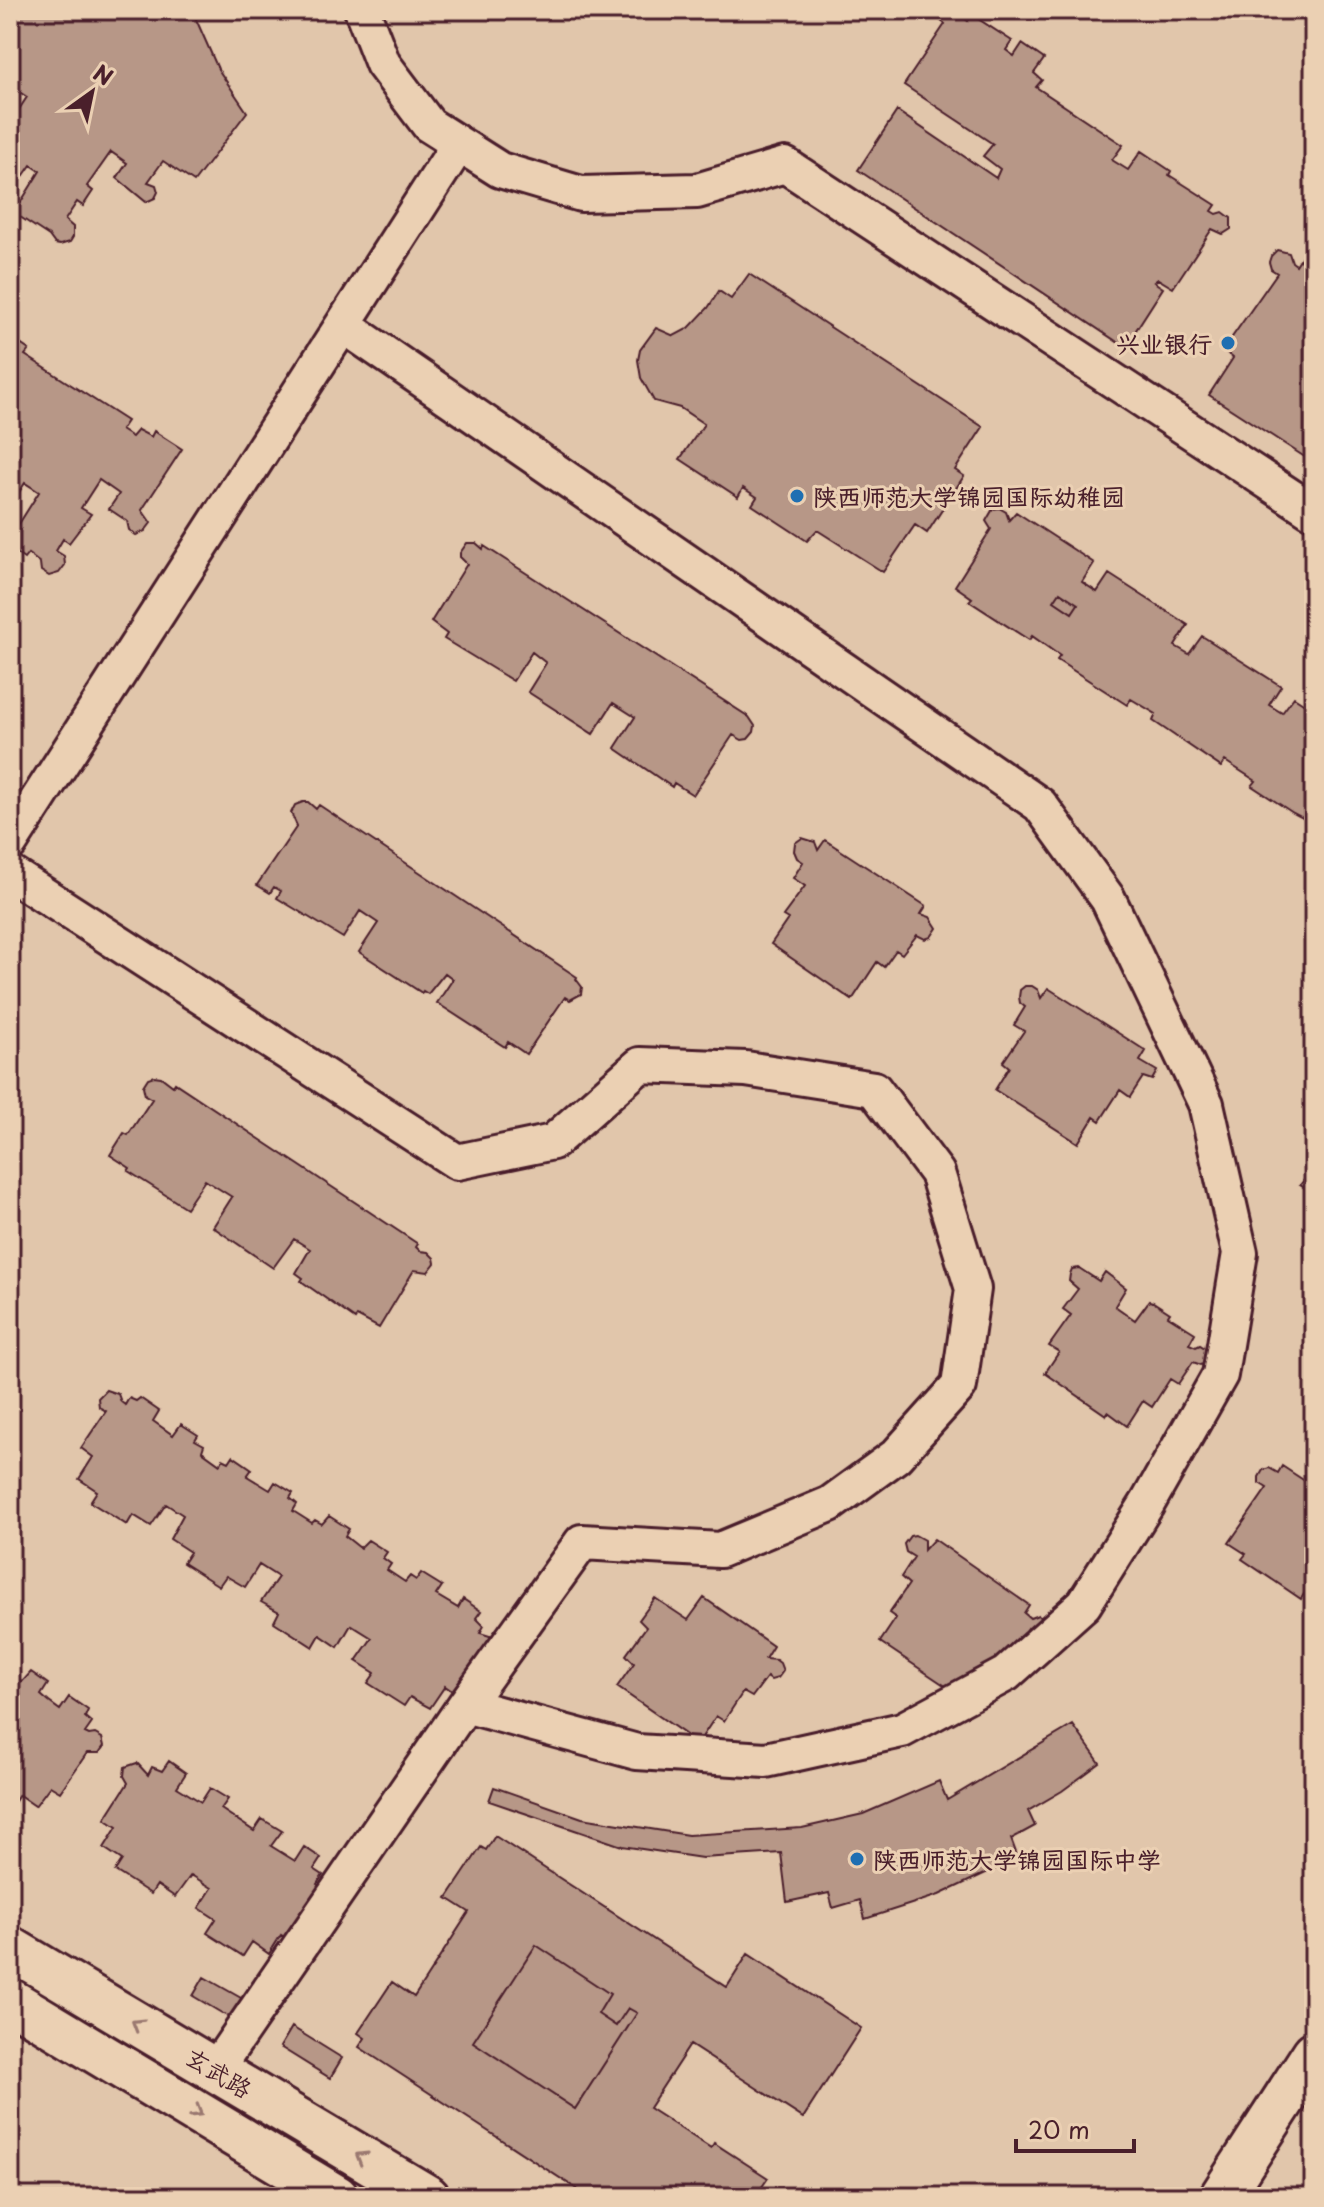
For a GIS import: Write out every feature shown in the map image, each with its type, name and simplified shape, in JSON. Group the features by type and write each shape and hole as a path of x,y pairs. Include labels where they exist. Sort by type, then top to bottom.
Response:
{"street":[{"path":"362,10 383,64 429,125 500,170 581,194 697,191 785,165 1314,512"},
{"path":"10,843 459,144"},
{"path":"343,325 1040,805 1108,899 1206,1104 1240,1253 1220,1375 1147,1504 1084,1604 1006,1674 902,1730 766,1760 637,1752 465,1705"},
{"path":"10,873 457,1162 553,1142 640,1065 746,1069 874,1089 937,1173 973,1289 959,1386 896,1456 830,1504 720,1550 582,1542 465,1705 215,2070"},
{"name":"玄武路","path":"10,1948 428,2197"},
{"name":"玄武路","path":"10,2000 337,2197"},
{"path":"1221,2197 1314,2053"}],"building":[{"path":"10,10 192,10 218,69 247,112 194,182 163,161 148,182 156,185 158,192 155,198 146,202 117,178 127,163 111,152 87,186 93,191 83,206 77,202 65,220 73,227 70,242 55,244 49,236 14,213 40,171 31,165 10,195 10,123 27,97 10,86"},
{"path":"935,10 957,10 968,21 972,15 1012,41 1006,50 1014,56 1022,44 1044,59 1034,73 1042,80 1036,87 1123,145 1112,160 1128,170 1141,151 1171,171 1169,175 1216,205 1212,211 1217,214 1223,212 1231,218 1231,229 1223,234 1212,229 1173,288 1158,279 1154,282 1163,288 1125,347 858,170 897,111 996,178 1000,169 983,156 993,144 904,85 945,24 935,16"},
{"path":"1277,250 1289,253 1296,265 1302,256 1314,265 1314,463 1209,395 1233,358 1223,350 1277,273 1271,269 1269,262"},
{"path":"749,274 983,427 955,470 964,476 927,533 915,525 883,572 817,530 807,541 752,505 757,497 743,488 738,497 680,459 704,424 680,408 654,401 641,378 640,350 656,328 674,336 689,328 719,291 731,299"},
{"path":"10,337 29,350 25,355 127,421 121,430 132,437 138,430 151,437 154,431 182,449 142,510 151,523 145,531 136,535 129,530 127,521 109,509 119,494 99,480 81,508 91,514 69,543 63,539 56,551 64,556 65,565 59,573 49,576 41,571 40,563 28,554 24,559 10,549 10,538 39,492 25,483 10,506"},
{"path":"993,509 1006,512 1009,520 1016,512 1094,563 1082,582 1097,592 1109,574 1188,625 1175,646 1189,654 1202,636 1281,686 1269,705 1282,713 1294,697 1314,710 1314,820 1310,822 1293,813 1252,786 1256,781 1225,761 1221,767 1153,721 1156,714 1131,699 1127,705 1057,660 1060,656 1032,636 1029,640 969,601 972,598 955,586 991,529 986,521","holes":["1060,592 1078,604 1072,613 1054,601"]},
{"path":"467,543 476,543 483,549 484,546 749,717 755,726 754,732 748,739 742,740 733,735 693,795 674,783 672,787 615,748 635,717 613,703 593,734 528,692 546,663 532,652 513,681 444,639 447,634 431,622 467,564 460,553"},
{"path":"1060,592 1078,604 1072,613 1054,601"},
{"path":"303,802 316,809 319,805 577,977 582,987 581,994 570,1000 565,997 526,1054 508,1042 505,1047 437,1003 453,979 445,973 428,994 422,993 359,952 378,923 360,911 343,938 277,898 281,891 274,887 270,893 257,885 297,826 291,813 295,805"},
{"path":"802,838 815,842 818,850 825,840 926,906 921,914 930,917 937,928 931,937 925,939 917,935 902,954 896,950 884,967 877,962 852,1000 771,944 788,919 783,916 805,886 793,878 803,862 794,851 795,843"},
{"path":"1025,986 1038,990 1041,998 1048,988 1098,1020 1146,1051 1140,1061 1157,1071 1152,1080 1143,1077 1130,1097 1120,1090 1100,1121 1094,1117 1078,1143 995,1090 1009,1067 1003,1062 1024,1031 1014,1025 1025,1007 1019,997 1020,990"},
{"path":"154,1076 173,1086 175,1083 418,1244 416,1247 420,1251 428,1252 434,1258 435,1263 428,1272 414,1270 379,1328 357,1316 355,1319 301,1281 303,1278 296,1273 310,1249 294,1239 273,1268 213,1227 232,1197 205,1180 186,1208 128,1171 130,1168 110,1155 152,1099 145,1095 143,1086 148,1078"},
{"path":"1314,1168 1314,1194 1300,1185"},
{"path":"1079,1268 1099,1281 1105,1272 1126,1288 1115,1306 1135,1320 1149,1301 1153,1302 1195,1333 1189,1344 1208,1350 1206,1363 1193,1362 1178,1384 1170,1379 1152,1407 1143,1401 1127,1426 1045,1373 1059,1352 1049,1346 1071,1315 1063,1309 1078,1289 1069,1281 1072,1269"},
{"path":"106,1390 118,1394 125,1405 129,1398 136,1401 140,1398 159,1411 153,1421 173,1435 181,1424 198,1435 195,1440 204,1445 202,1451 220,1464 223,1459 229,1462 233,1456 252,1469 247,1476 270,1490 275,1482 293,1493 290,1498 297,1504 293,1511 312,1523 315,1520 322,1524 329,1516 349,1529 345,1536 360,1548 368,1540 387,1552 383,1558 391,1564 387,1570 405,1582 410,1576 416,1580 421,1573 442,1586 436,1595 458,1608 463,1599 481,1611 476,1618 484,1626 480,1633 493,1637 455,1693 445,1686 430,1708 410,1697 404,1706 368,1683 375,1673 356,1661 372,1638 351,1625 338,1647 320,1635 313,1647 274,1622 279,1612 261,1602 278,1577 259,1565 245,1587 226,1576 219,1586 183,1563 190,1552 170,1539 183,1515 166,1504 151,1526 133,1515 127,1525 90,1502 97,1491 79,1479 93,1457 81,1448 106,1411 99,1407 98,1398"},
{"path":"1282,1466 1314,1487 1314,1602 1304,1594 1301,1599 1242,1559 1246,1554 1229,1543 1267,1488 1259,1483 1263,1470 1269,1468 1278,1473"},
{"path":"915,1535 924,1540 924,1550 934,1539 1029,1605 1024,1613 1030,1618 1038,1615 1045,1625 1035,1633 1028,1628 1013,1650 1008,1647 962,1697 880,1642 896,1618 889,1613 909,1584 901,1577 914,1557 906,1552 904,1544"},
{"path":"655,1598 688,1620 704,1598 773,1646 765,1659 776,1660 783,1671 778,1678 771,1680 767,1677 752,1697 743,1692 724,1721 716,1716 698,1743 617,1687 634,1663 626,1655 646,1627 639,1620"},
{"path":"31,1672 48,1684 41,1695 60,1710 69,1697 88,1710 85,1717 92,1723 85,1733 102,1738 104,1746 99,1753 87,1753 60,1792 50,1786 35,1806 19,1795 12,1806 10,1673 22,1682"},
{"path":"1073,1725 1100,1763 1028,1811 1035,1826 1011,1839 1018,1858 939,1895 865,1919 860,1900 833,1908 829,1893 787,1902 781,1853 702,1858 622,1846 489,1801 494,1787 582,1818 688,1835 802,1828 863,1814 939,1781 947,1800"},
{"path":"169,1761 186,1773 177,1787 201,1802 210,1788 228,1799 221,1809 254,1831 262,1819 282,1831 271,1846 295,1861 304,1847 321,1858 314,1869 323,1875 317,1884 323,1888 292,1942 281,1935 269,1954 252,1942 243,1956 207,1933 216,1919 199,1908 212,1888 191,1875 175,1897 157,1885 151,1894 115,1871 122,1860 104,1848 117,1827 105,1819 128,1783 124,1776 125,1767 137,1763 148,1775 152,1767 162,1771"},
{"path":"495,1836 727,1987 748,1954 861,2028 803,2118 690,2045 649,2108 711,2148 714,2143 768,2178 755,2197 589,2197 359,2047 365,2038 358,2033 392,1982 414,1997 469,1912 447,1898 481,1847 486,1850","holes":["536,1945 610,1994 598,2014 616,2026 628,2008 637,2013 575,2109 473,2042"]},
{"path":"536,1945 610,1994 598,2014 616,2026 628,2008 637,2013 575,2109 473,2042"},
{"path":"204,1977 264,2011 252,2031 193,1996"},
{"path":"292,2027 342,2058 330,2078 280,2047"}],"place":[{"name":"兴业银行","path":"1228,343"},
{"name":"陕西师范大学锦园国际幼稚园","path":"797,496"},
{"name":"陕西师范大学锦园国际中学","path":"857,1859"}]}
